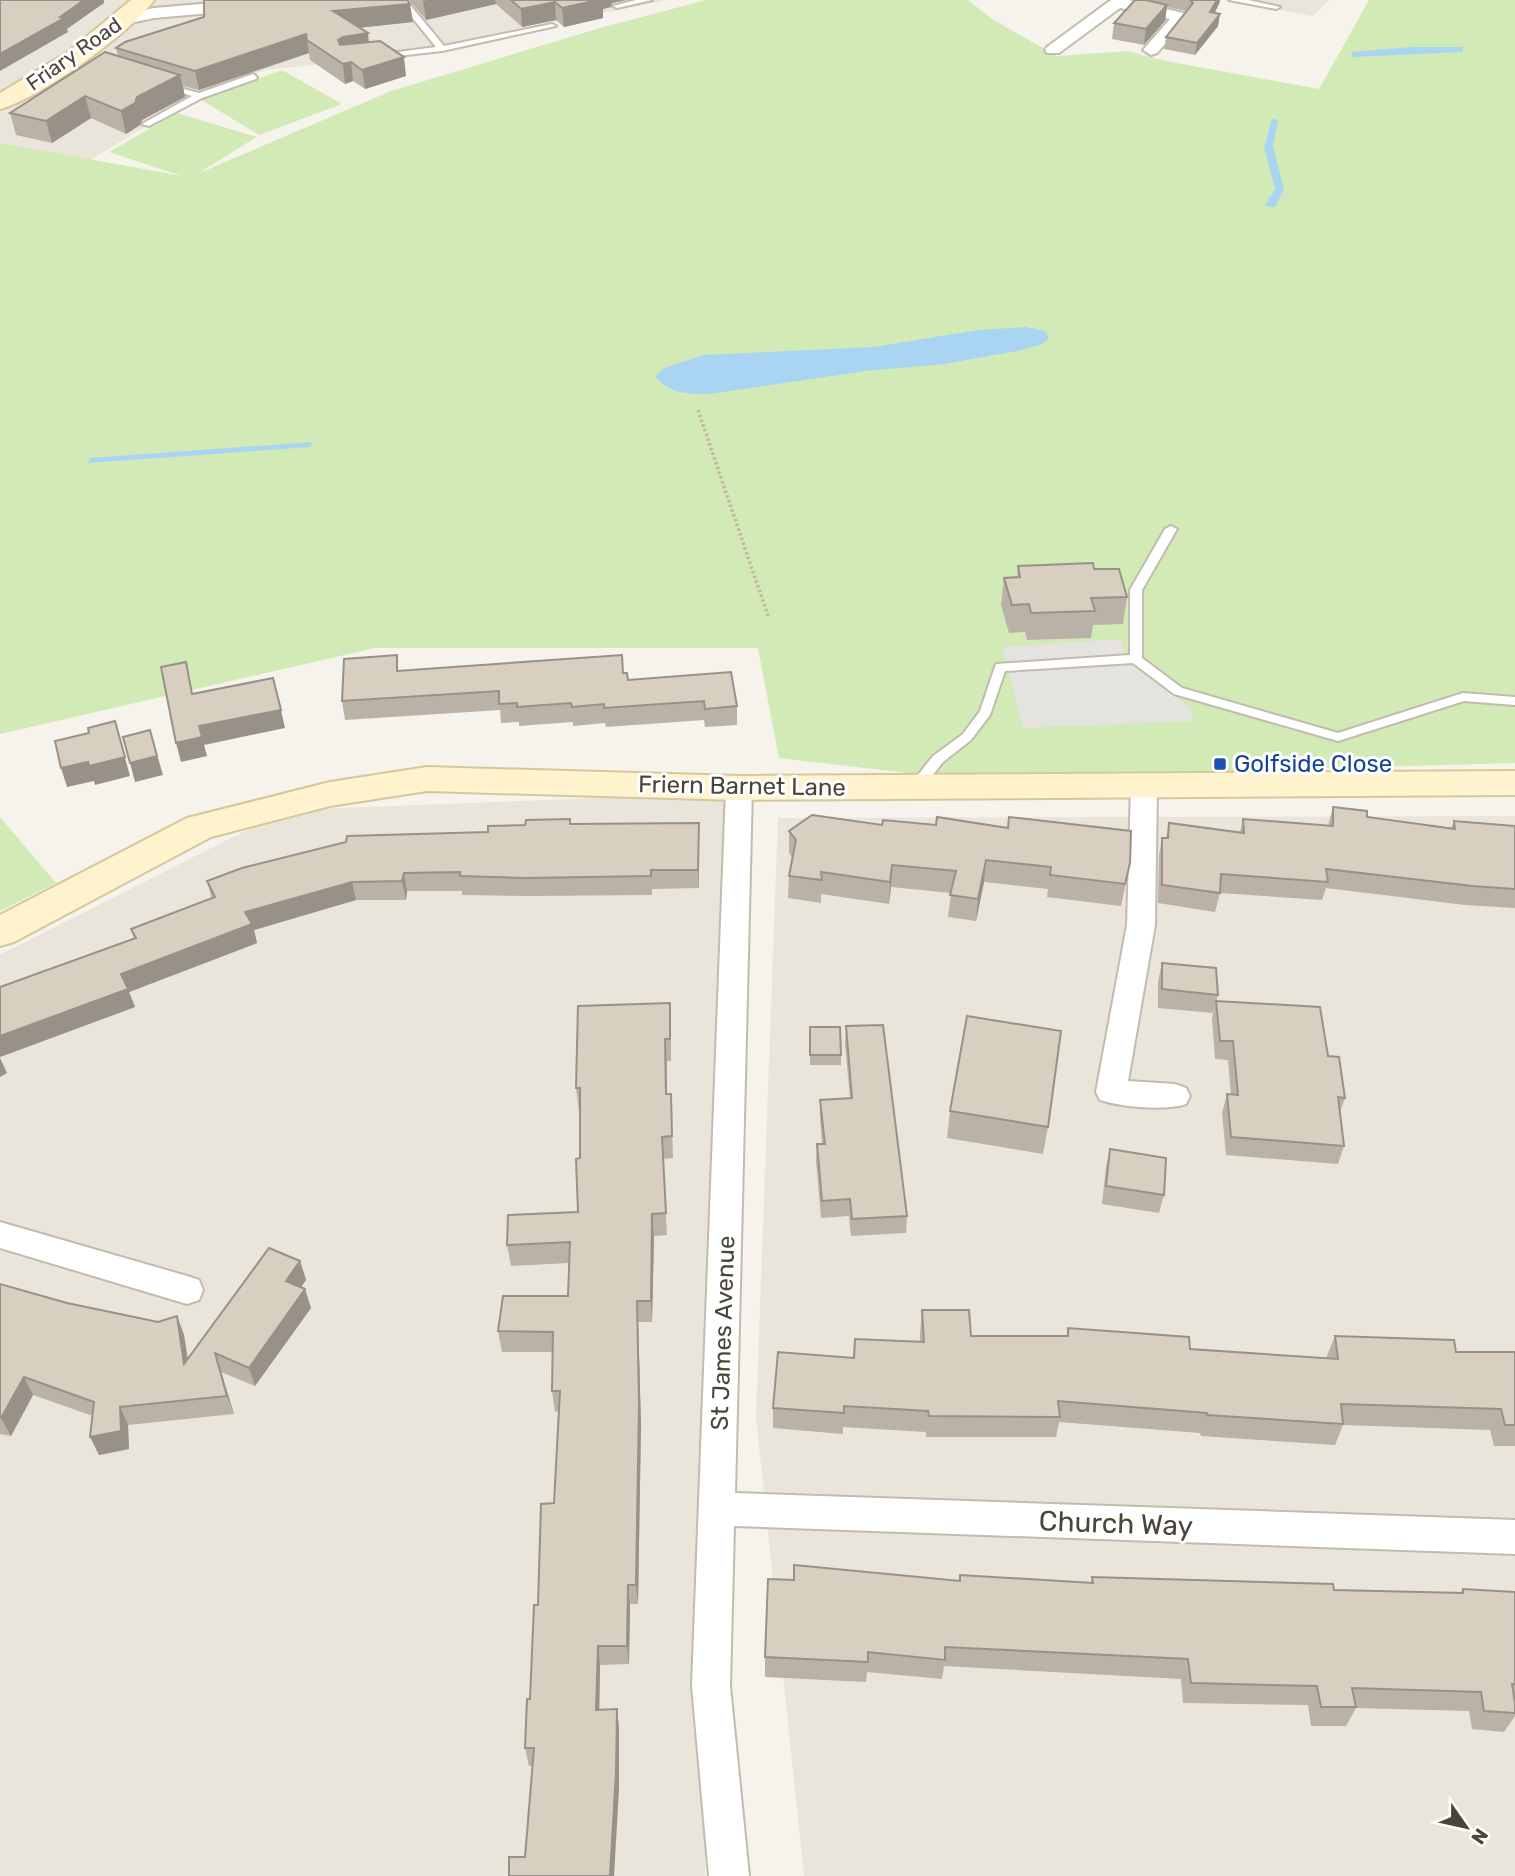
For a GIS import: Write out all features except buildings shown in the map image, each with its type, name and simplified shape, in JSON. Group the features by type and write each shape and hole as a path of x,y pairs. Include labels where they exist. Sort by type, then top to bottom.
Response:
{"main road":[{"name":"Friary Road","path":"0,102 78,59 143,0"},
{"name":"Friern Barnet Lane","path":"0,932 200,827 330,794 427,779 739,788 1515,783"}],"street":[{"path":"125,19 154,13 302,0"},
{"path":"1053,50 1120,2 1181,17 1151,50"},
{"path":"1144,786 1141,925 1111,1092 1175,1096"},
{"name":"St James Avenue","path":"729,1876 711,1686 739,788"},
{"path":"0,1235 187,1290"},
{"name":"Church Way","path":"717,1508 1515,1537"}],"lane":[{"path":"401,0 442,49"},
{"path":"617,6 648,0"},
{"path":"1233,0 1276,6"},
{"path":"371,57 442,49 552,26"},
{"path":"146,124 199,96 253,77"},
{"path":"161,84 199,96"},
{"path":"1136,659 1136,590 1171,529"},
{"path":"916,787 937,759 967,737 986,712 1000,667 1136,659 1178,691 1338,737 1463,697 1515,701"}],"path":[{"path":"698,410 768,617"}],"shaded area":[{"path":"0,0 667,0 384,57 266,70 187,101 89,161 0,143"},
{"path":"1225,0 1329,0 1313,16"},
{"path":"1122,639 1125,660 1191,708 1193,721 1023,728 1002,647"},
{"path":"729,793 705,1876 0,1876 0,955 286,810"},
{"path":"1515,816 1515,1876 804,1876 756,1417 778,818"}],"green space":[{"path":"706,0 968,0 992,19 1057,56 1127,51 1166,61 1319,89 1369,0 1515,0 1515,763 960,779 779,758 758,648 375,648 0,734 0,143 182,176 109,152 177,113 257,137 197,174 391,91 600,28"},
{"path":"282,70 342,104 259,135 200,99"},
{"path":"0,817 56,883 0,911"}],"water":[{"path":"1411,47 1463,47 1463,52 1352,57 1352,52"},
{"path":"1272,119 1278,120 1273,146 1284,189 1275,207 1265,206 1275,188 1264,148"},
{"path":"1026,327 1045,331 1049,339 1040,345 1017,351 944,364 866,371 709,394 680,392 667,387 655,377 664,368 704,355 873,347 979,330"},
{"path":"312,442 310,447 88,463 90,458"}],"place":[{"name":"Golfside Close","path":"1220,764"}]}
